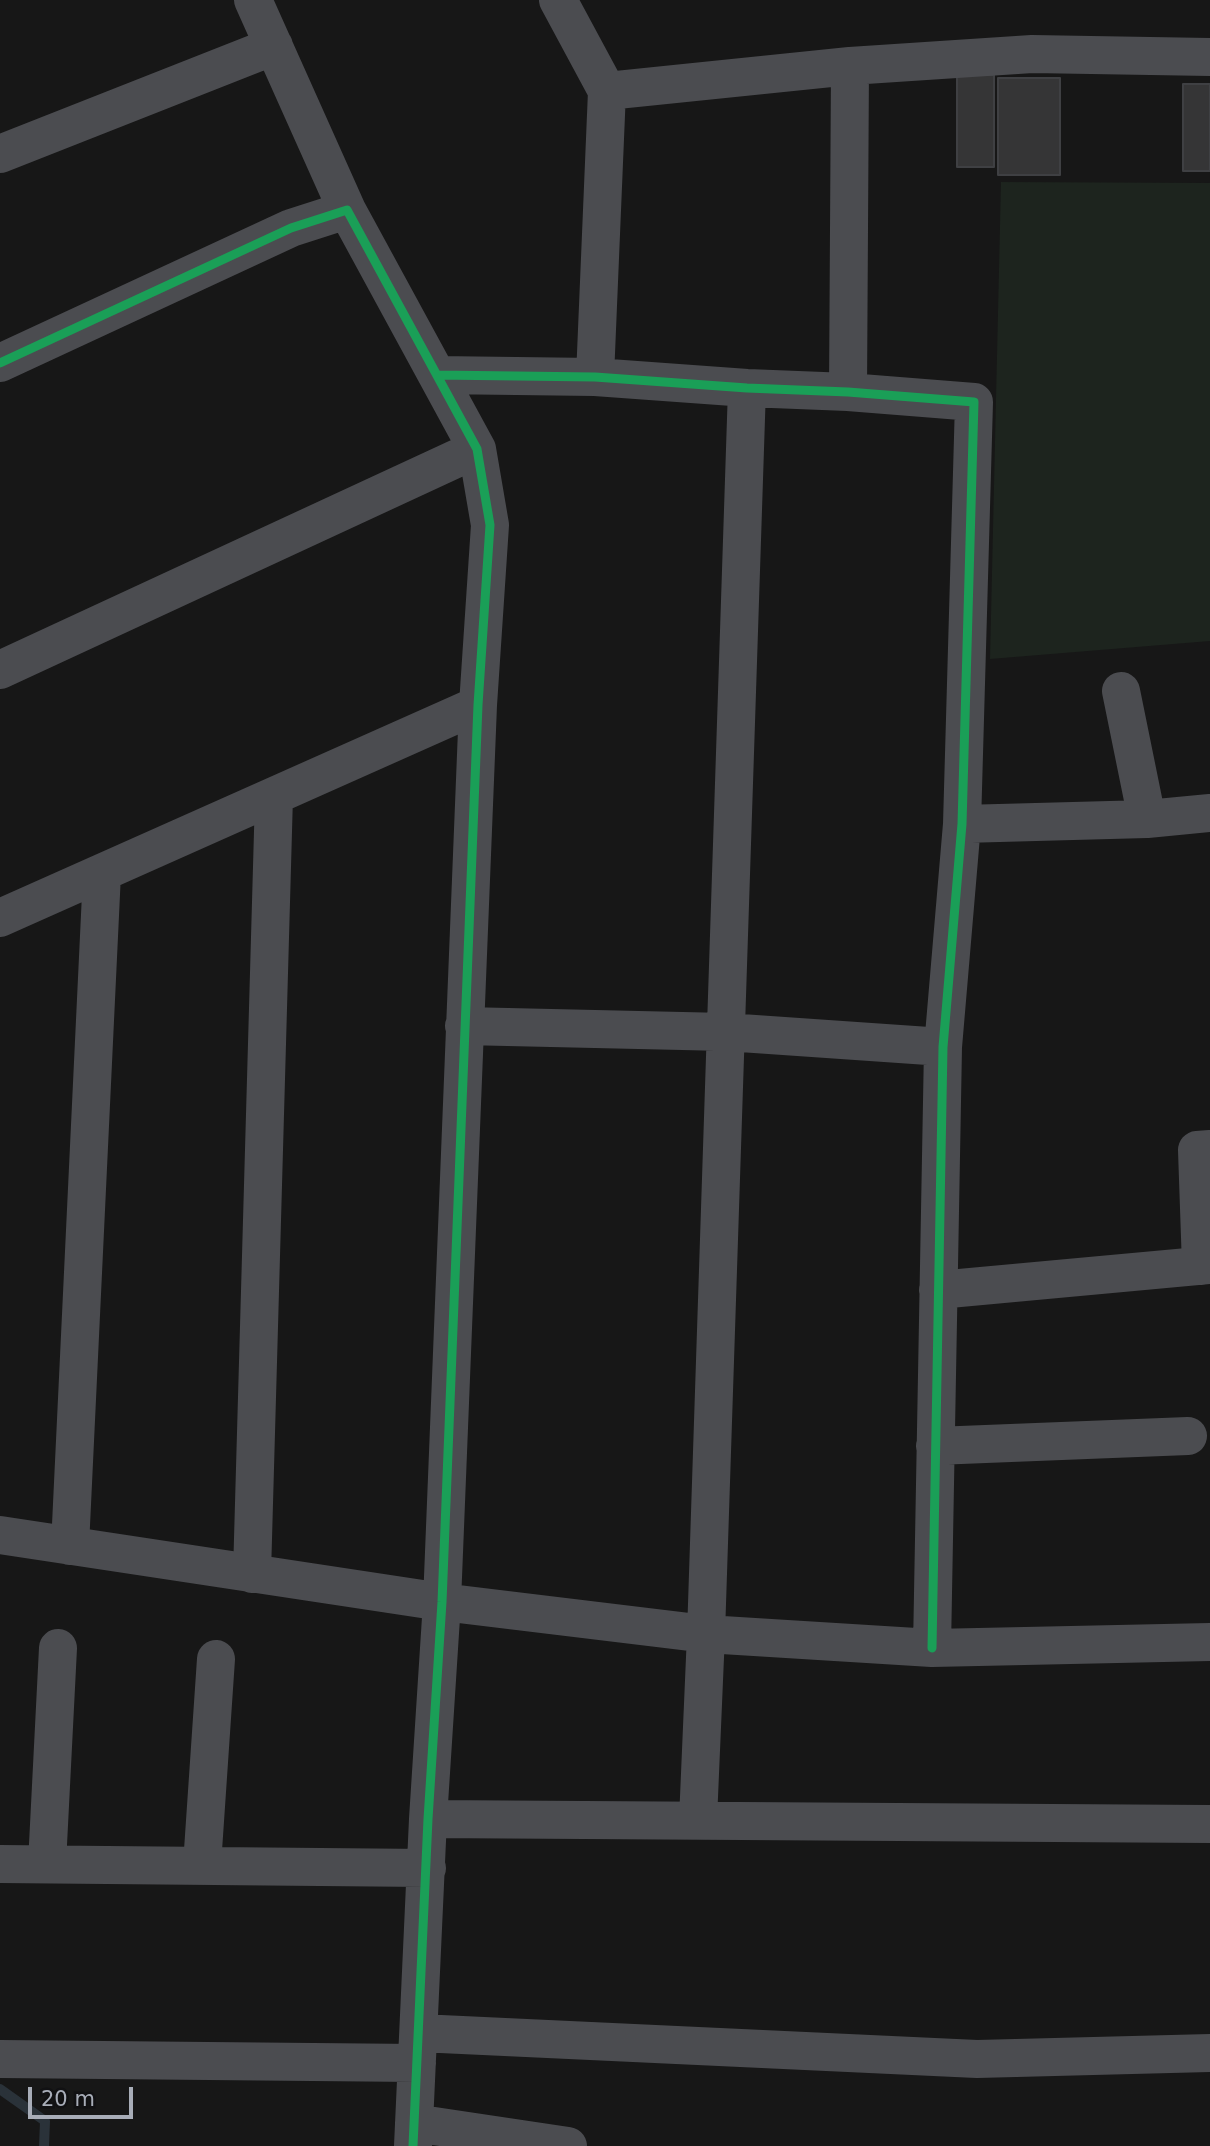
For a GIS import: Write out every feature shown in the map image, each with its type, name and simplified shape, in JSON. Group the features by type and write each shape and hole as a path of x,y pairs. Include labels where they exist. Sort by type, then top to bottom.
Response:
{"street":[{"path":"253,0 347,210 478,449 489,525 478,705 442,1602 428,1819 414,2134 568,2146"},
{"path":"558,0 607,91 595,377"},
{"path":"0,154 274,46"},
{"path":"607,91 850,66 1032,54 1210,57"},
{"path":"848,392 850,66"},
{"path":"0,363 291,228 347,210"},
{"path":"437,375 595,377 974,402 962,824 943,1047 932,1648"},
{"path":"698,1820 747,388"},
{"path":"0,670 478,449"},
{"path":"1121,691 1147,819"},
{"path":"0,918 478,705"},
{"path":"252,1574 274,796"},
{"path":"962,824 1147,819 1210,813"},
{"path":"70,1546 102,873"},
{"path":"464,1026 726,1032 943,1047"},
{"path":"938,1290 1205,1266 1198,1150 1210,1149"},
{"path":"935,1446 1188,1436"},
{"path":"0,1535 442,1602 706,1634 932,1648 1210,1642"},
{"path":"47,1864 58,1648"},
{"path":"202,1865 216,1659"},
{"path":"428,1819 1210,1824"},
{"path":"0,1864 427,1868"},
{"path":"0,2059 418,2048 977,2059 1210,2053"}],"shaded area":[{"path":"1001,182 1210,183 1210,641 990,659"}],"building":[{"path":"957,75 994,75 994,167 957,167"},
{"path":"998,78 1060,78 1060,175 998,175"},
{"path":"1183,84 1210,84 1210,171 1183,171"}],"waterway":[{"path":"0,2089 45,2121 44,2146"}],"cycle path":[{"path":"0,363 291,228 347,210 477,449 490,525 478,705 442,1602 428,1819 413,2146"},
{"path":"437,375 595,377 974,402 962,824 943,1047 932,1648"}]}
